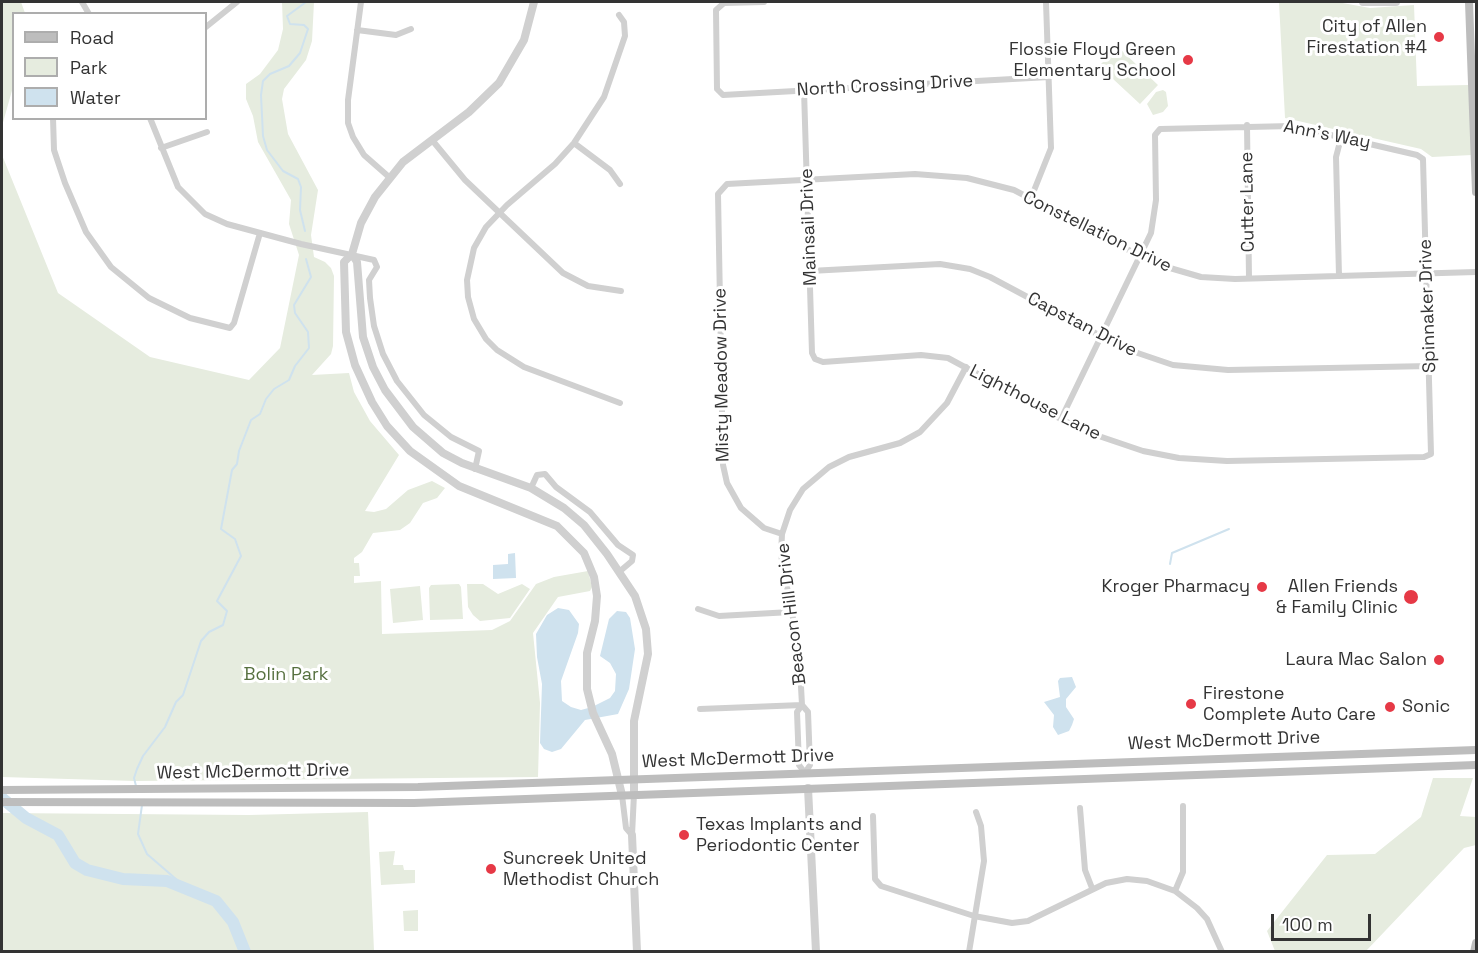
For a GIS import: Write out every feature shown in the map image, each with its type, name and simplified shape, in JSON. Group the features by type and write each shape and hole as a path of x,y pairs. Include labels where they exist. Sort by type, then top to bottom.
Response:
{"main road":[{"path":"1469,2 1476,192"},
{"name":"West McDermott Drive","path":"2,790 418,787 1476,750"},
{"path":"1307,755 1307,770"},
{"name":"West McDermott Drive","path":"2,802 414,802 1476,765"},
{"path":"805,773 807,788"},
{"path":"1474,951 1476,943"}],"street":[{"path":"207,26 237,2"},
{"path":"360,2 348,100 348,123 352,137 364,155 389,177"},
{"path":"534,2 524,40 499,83 469,112 403,162 389,177 361,223 352,254 344,262 346,332 361,382 387,426 410,451 450,481 561,528 588,560 597,596 596,614 586,664 590,701 612,754 622,795 626,828 632,836"},
{"name":"North Crossing Drive","path":"764,2 724,3 718,7 715,14 717,77 720,94 1049,77"},
{"path":"1031,198 1051,148 1046,2"},
{"path":"1363,2 1396,2"},
{"path":"619,15 624,22 625,36 619,59 604,97 574,143 542,177 500,212 478,240 468,272 469,305 481,332 497,350 524,367 620,403"},
{"path":"357,30 396,35 411,29"},
{"name":"Mainsail Drive","path":"804,90 812,353 817,361"},
{"path":"53,120 54,150 64,183 86,232 111,267 149,298 190,318 230,328 234,323 260,233"},
{"path":"151,120 178,187 192,204 215,219 301,244 370,258 377,263 377,271 369,279 372,315 383,354 397,381 434,424 451,437 478,451 475,469"},
{"name":"Ann's Way","path":"1140,256 1154,219 1155,135 1157,130 1246,125 1292,126 1417,155 1423,159"},
{"name":"Cutter Lane","path":"1246,125 1249,278"},
{"path":"161,148 207,132"},
{"path":"1339,276 1336,157 1341,138"},
{"path":"432,140 456,171 564,273 588,286 621,291"},
{"path":"574,143 610,170 620,184"},
{"name":"Spinnaker Drive","path":"1423,159 1431,454"},
{"name":"Constellation Drive","path":"721,188 731,184 932,174 991,183 1031,198 1140,256 1173,270 1201,277 1249,278 1476,272"},
{"name":"Misty Meadow Drive","path":"721,188 718,195 723,465 727,483 741,508 765,528 782,534"},
{"path":"352,254 357,262 363,337 373,368 385,390 422,436 443,453 475,469 531,488 564,508 584,525 619,572 638,603 647,637 647,663 634,722 632,836 637,951"},
{"path":"1061,419 1102,337 1112,309 1140,256"},
{"name":"Capstan Drive","path":"810,271 940,264 970,269 990,276 1102,337 1153,361 1200,369 1430,366"},
{"name":"Lighthouse Lane","path":"817,361 933,355 948,358 1061,419 1116,443 1162,455 1201,460 1424,457 1431,454"},
{"name":"Beacon Hill Drive","path":"802,705 797,712 799,765 805,773 810,765 808,712 802,705 799,650 781,555 782,534 790,510 812,480 840,461 900,443 920,432 947,403 966,367"},
{"path":"531,488 537,475 545,474 556,487 590,512 618,545 633,555 632,561 619,572"},
{"path":"698,609 719,616 791,612"},
{"path":"700,709 802,705"},
{"path":"807,788 816,951"},
{"path":"1175,891 1183,872 1183,806"},
{"path":"1080,808 1085,870 1092,888"},
{"path":"969,951 974,916 983,881 981,826 976,812"},
{"path":"873,816 875,879 878,884 998,922 1028,921 1092,888 1127,879 1148,881 1175,891 1207,919 1222,951"}],"green space":[{"path":"2,2 21,2 25,12 12,12 12,91 2,126"},
{"name":"Bolin Park","path":"282,2 314,2 312,41 306,60 284,89 282,99 288,134 318,190 311,235 314,257 325,262 331,268 334,276 333,346 331,354 312,375 349,373 354,392 370,421 399,455 365,511 374,512 386,509 408,490 432,481 445,488 437,498 423,503 410,523 400,530 373,533 362,552 354,558 354,563 359,563 360,576 354,576 354,583 381,581 382,634 492,630 510,621 536,584 554,577 588,571 592,587 590,591 558,597 533,633 540,703 538,777 135,781 2,777 2,155 58,293 150,357 249,380 280,348 299,255 289,224 291,200 258,142 253,116 246,99 246,84 260,74 278,50 283,29"},
{"path":"1279,2 1337,2 1370,8 1414,5 1417,86 1469,85 1472,155 1432,157 1421,149 1285,118"},
{"path":"1118,47 1158,85 1140,104 1099,66"},
{"path":"1163,90 1166,92 1168,106 1163,112 1153,115 1147,104 1156,92"},
{"path":"459,584 463,619 430,620 429,588 431,585"},
{"path":"467,584 483,584 498,594 522,584 530,589 510,618 480,621 468,607"},
{"path":"420,586 423,620 393,623 390,589"},
{"path":"1433,778 1473,778 1460,816 1476,817 1476,845 1464,848 1366,951 1275,951 1267,931 1327,855 1375,854 1421,817"},
{"path":"368,812 374,951 2,951 2,813 249,815"},
{"path":"395,851 393,865 403,865 404,870 415,870 415,883 381,885 379,852"},
{"path":"418,910 418,931 404,931 403,911"}],"water":[{"path":"515,553 516,578 493,579 493,565 508,564 508,554"},
{"path":"558,608 569,610 579,624 561,681 562,701 571,707 581,710 592,707 610,698 615,691 616,674 610,663 600,656 609,619 617,611 626,612 630,618 635,649 629,689 618,714 585,720 561,749 552,752 544,749 540,743 542,684 536,634 547,615"},
{"path":"1072,677 1076,687 1066,699 1066,707 1074,719 1069,731 1058,735 1053,727 1054,715 1044,702 1060,697 1058,681 1060,678"}],"waterway":[{"path":"305,231 300,210 301,187 298,179 283,171 267,150 263,136 261,95 263,81 270,74 289,66 300,53 308,29 304,25 290,24 287,16 306,2"},
{"path":"136,786 134,778 137,769 143,756 165,727 176,702 183,695 201,641 209,632 223,625 227,611 217,601 241,556 235,539 221,529 232,470 237,464 239,451 251,420 260,414 266,399 274,389 289,380 295,366 309,348 308,332 295,313 294,305 311,277 306,259"},
{"path":"1170,564 1172,553 1229,529"},
{"path":"2,798 26,818 58,835 75,863 87,870 123,879 167,881 216,901 233,922 245,952"},
{"path":"142,805 138,834 147,854 191,892"}],"place":[{"name":"City of Allen Firestation #4","path":"1439,37"},
{"name":"Flossie Floyd Green Elementary School","path":"1188,60"},
{"name":"Kroger Pharmacy","path":"1262,587"},
{"name":"Allen Friends & Family Clinic","path":"1411,597"},
{"name":"Laura Mac Salon","path":"1439,660"},
{"name":"Firestone Complete Auto Care","path":"1191,704"},
{"name":"Sonic","path":"1390,707"},
{"name":"Texas Implants and Periodontic Center","path":"684,835"},
{"name":"Suncreek United Methodist Church","path":"491,869"}]}
